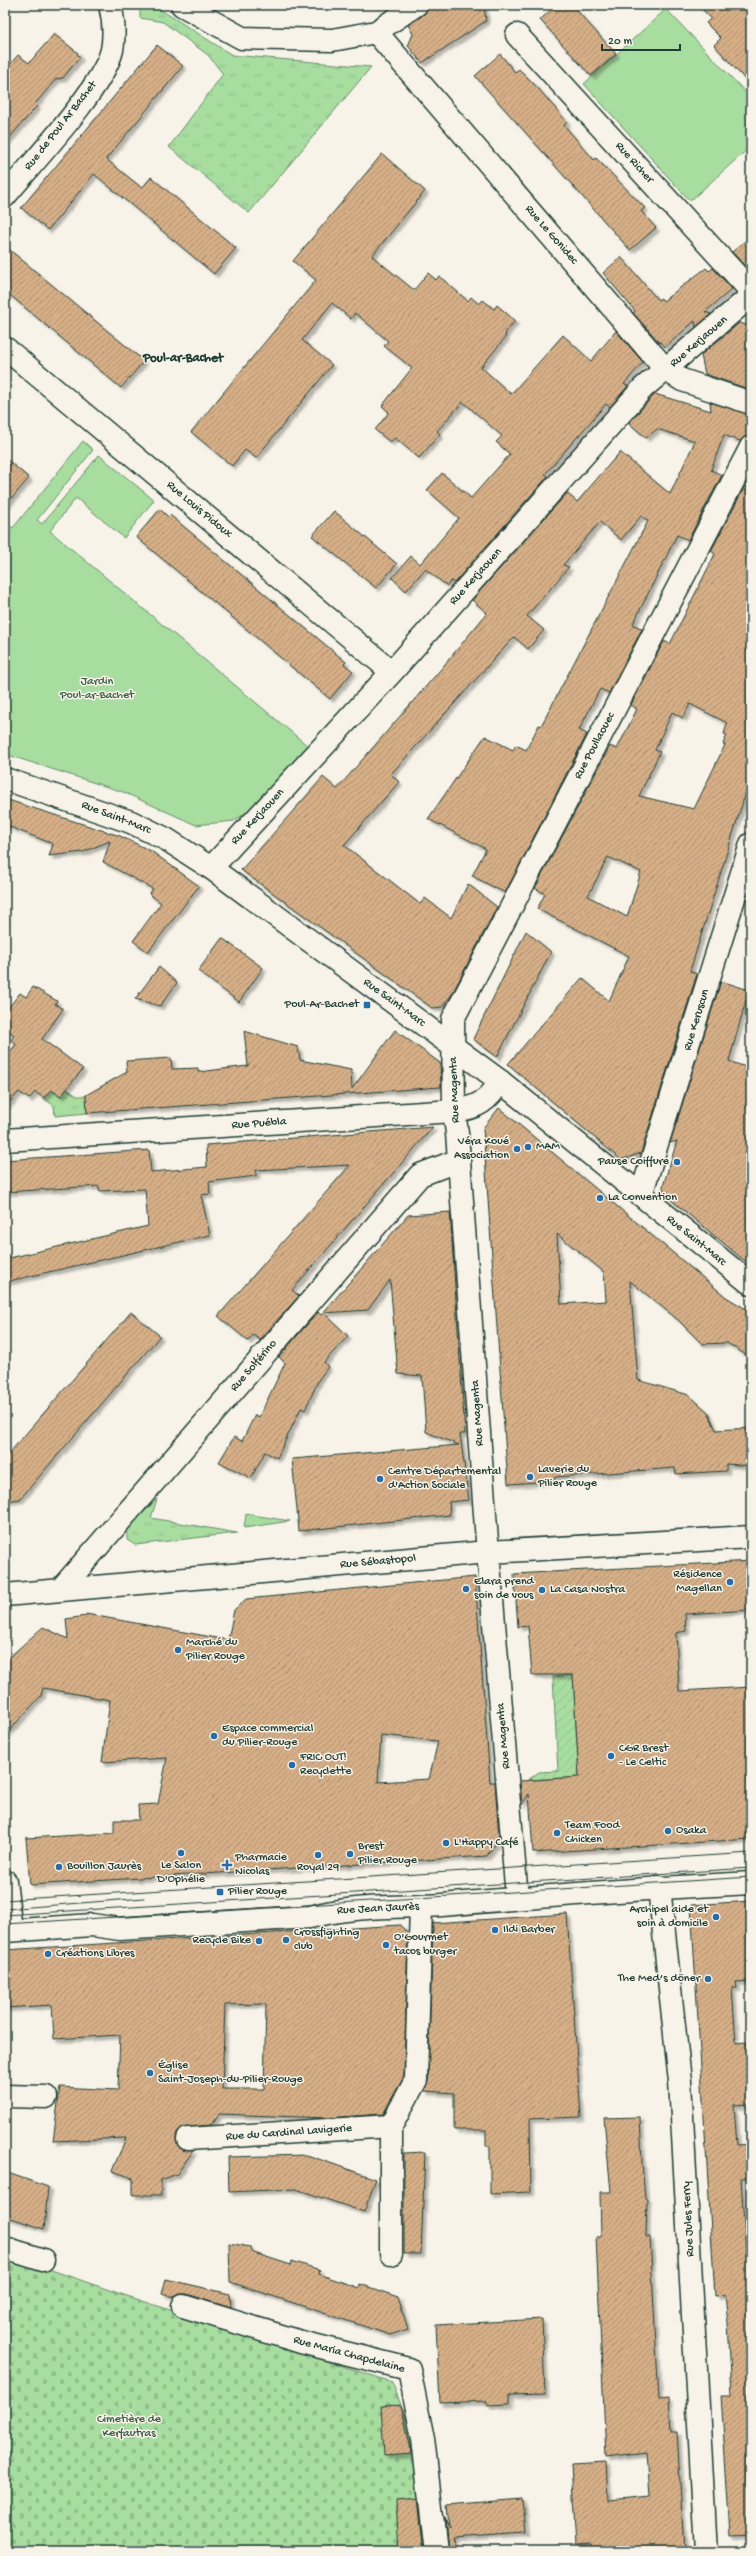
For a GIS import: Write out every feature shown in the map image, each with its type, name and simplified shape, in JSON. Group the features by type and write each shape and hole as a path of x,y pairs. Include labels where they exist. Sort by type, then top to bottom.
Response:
{"street":[{"name":"Rue de Poul Ar Bachet","path":"5,196 94,87 111,52 115,25 110,5"},
{"path":"182,5 242,38 332,40 376,32 416,5"},
{"name":"Rue Le Gonidec","path":"376,32 666,370 682,380 751,403"},
{"name":"Rue Richer","path":"517,35 751,291"},
{"name":"Rue Kerjaouen","path":"211,868 392,672 643,388 666,370 751,296"},
{"name":"Rue Louis Pidoux","path":"5,348 392,672"},
{"name":"Rue Poullaouec","path":"454,1047 453,1019 751,447"},
{"name":"Rue Saint-Marc","path":"5,779 131,822 166,839 211,868 500,1081 751,1284"},
{"name":"Rue Keruscun","path":"641,1195 751,844"},
{"name":"Rue Magenta","path":"454,1047 454,1111 459,1160 488,1552 517,1898"},
{"name":"Rue Puébla","path":"5,1140 454,1111 469,1109 486,1101 500,1081"},
{"name":"Rue Solférino","path":"61,1589 420,1175 459,1160"},
{"name":"Rue Sébastopol","path":"6,1599 61,1589 488,1552 751,1537"},
{"path":"5,1881 8,1930"},
{"name":"Rue Jean Jaurès","path":"8,1930 92,1925 120,1929 310,1917 335,1910 421,1906 659,1887 751,1883"},
{"name":"Rue Jules Ferry","path":"659,1887 680,2081 706,2551"},
{"path":"391,2254 391,2126 416,2080 421,1906"},
{"path":"5,2096 46,2097"},
{"name":"Rue du Cardinal Lavigerie","path":"188,2139 391,2126"},
{"path":"5,2248 43,2260"},
{"name":"Rue Maria Chapdelaine","path":"183,2306 301,2342 409,2369 423,2439 436,2551"}],"green space":[{"path":"143,5 153,5 232,55 371,67 249,213 169,147 223,74 208,55 163,22 140,18 140,10"},
{"path":"666,9 751,98 751,146 690,201 584,84"},
{"name":"Jardin Poul-ar-Bachet","path":"83,441 93,450 37,520 42,524 99,455 154,500 124,538 76,498 50,531 308,746 255,806 234,821 196,825 123,792 5,754 5,522 13,528"},
{"path":"67,1089 77,1096 86,1096 87,1113 55,1116 54,1106 44,1098 51,1090 61,1096"},
{"path":"157,1499 151,1518 237,1533 135,1545 127,1540 127,1529"},
{"path":"246,1514 290,1521 244,1528"},
{"path":"573,1675 579,1777 528,1780 539,1772 558,1771 553,1677"},
{"name":"Cimetière de Kerfautras","path":"5,2254 121,2294 392,2382 416,2443 425,2551 5,2551"}],"building":[{"path":"428,5 484,5 486,21 422,63 408,46 413,34 408,25 423,15"},
{"path":"556,5 572,5 616,54 591,76 540,20"},
{"path":"698,5 744,5 751,12 751,86 714,45 721,38 706,23 711,18"},
{"path":"54,34 78,53 77,54 80,57 63,78 56,79 35,104 37,106 5,143 5,70 18,55 29,63"},
{"path":"157,45 183,66 106,159 142,188 151,177 236,248 214,274 94,174 48,230 21,208"},
{"path":"500,54 515,72 519,69 538,88 567,122 564,125 594,160 596,158 645,208 641,211 656,228 630,250 475,76"},
{"path":"382,154 425,191 372,256 414,290 428,273 436,280 439,276 468,301 471,297 479,304 483,300 494,309 497,305 515,321 506,332 505,338 481,367 511,394 563,335 591,361 616,331 643,362 624,384 628,386 610,407 606,404 545,474 548,476 454,583 451,581 447,586 425,569 406,591 392,578 411,556 420,564 459,518 427,490 442,473 471,498 510,454 496,442 502,436 463,402 437,431 440,434 419,458 395,438 390,442 375,430 389,412 382,406 412,368 384,346 388,341 355,313 351,319 332,303 302,340 332,365 256,458 245,450 232,466 191,432 316,280 293,261"},
{"path":"751,236 751,272 732,252"},
{"path":"5,246 144,361 121,388 5,291"},
{"path":"621,257 658,300 661,298 663,301 706,268 709,271 713,268 732,289 705,312 711,314 696,327 695,321 665,347 633,313 635,311 603,273"},
{"path":"739,323 751,326 751,390 705,374 701,355"},
{"path":"655,394 711,411 710,402 751,415 751,435 740,441 724,435 711,470 722,475 688,540 677,535 633,624 642,629 609,693 600,689 579,730 587,734 505,893 472,876 486,849 428,819 485,736 513,750 516,745 526,750 539,725 541,726 648,521 641,516 621,540 600,522 563,565 569,567 527,616 544,630 528,649 514,637 391,774 399,782 344,845 420,904 425,898 451,918 468,884 497,907 451,996 442,1007 432,1008 241,870 323,777 337,789 441,669 487,613 472,600 567,493 577,502 620,452 670,494 695,441 657,429 646,438 629,423"},
{"path":"5,458 29,478 5,506"},
{"path":"745,486 751,489 751,776 690,971 697,974 641,1153 621,1160 508,1064 582,978 609,1001 629,956 537,909 545,894 535,888 610,746 617,749 637,709 631,705 664,641 670,644 715,554 711,551","holes":["690,704 727,723 724,734 727,735 723,744 725,745 694,809 639,796 660,752 655,750 672,712 683,718","608,857 641,872 627,917 588,896"]},
{"path":"160,509 168,517 170,515 346,662 344,664 353,671 330,699 136,537"},
{"path":"334,511 397,564 376,588 312,536"},
{"path":"5,799 120,836 151,851 199,886 148,952 133,941 161,903 149,894 153,889 103,862 110,841 83,852 49,856 53,844 5,825"},
{"path":"526,931 551,952 497,1057 473,1039"},
{"path":"222,938 263,968 239,1002 198,971"},
{"path":"159,967 177,983 160,1006 135,999"},
{"path":"721,981 749,990 729,1061 751,1069 751,1266 664,1194 663,1186 677,1141 670,1143"},
{"path":"33,987 57,1001 55,1004 63,1009 42,1039 83,1069 61,1096 51,1090 44,1098 35,1092 29,1099 19,1092 5,1107 5,1059 16,1044 11,1040 14,1035 5,1028 5,1012 20,993 26,997"},
{"path":"395,1030 440,1063 441,1087 87,1113 86,1095 127,1072 126,1061 171,1058 172,1069 198,1068 198,1072 248,1066 244,1031 298,1047 300,1060 351,1070 352,1089"},
{"path":"499,1108 726,1297 751,1312 751,1358 727,1343 702,1344 678,1320 630,1281 638,1380 689,1395 708,1412 716,1430 751,1428 751,1466 726,1464 726,1471 676,1474 675,1468 555,1477 555,1481 508,1484 483,1128","holes":["557,1234 604,1272 606,1301 561,1304"]},
{"path":"433,1127 292,1290 299,1296 260,1340 253,1335 248,1341 218,1316 350,1165 256,1170 256,1176 209,1182 210,1194 201,1195 210,1235 5,1282 5,1259 148,1226 145,1189 99,1191 99,1186 5,1192 5,1160 149,1150 151,1172 207,1167 206,1145"},
{"path":"450,1212 465,1434 460,1434 469,1500 449,1502 450,1515 299,1531 292,1459 459,1445 426,1432 422,1376 398,1374 390,1280 368,1310 324,1313 348,1336 324,1362 328,1367 319,1379 305,1410 301,1408 277,1458 265,1452 251,1478 219,1462 234,1437 242,1441 255,1415 259,1417 285,1363 279,1357 318,1312 321,1315 408,1215"},
{"path":"131,1312 160,1336 20,1499 5,1501 5,1458"},
{"path":"751,1561 751,1610 685,1614 686,1631 676,1633 679,1691 751,1687 751,1839 533,1853 529,1794 522,1805 520,1781 579,1777 573,1675 532,1675 528,1626 518,1627 514,1574"},
{"path":"475,1577 490,1782 495,1782 499,1838 487,1856 30,1885 26,1838 114,1833 114,1820 139,1820 138,1805 158,1804 167,1758 102,1762 110,1700 43,1688 41,1696 5,1735 5,1661 43,1627 68,1639 66,1619 86,1616 86,1614 228,1640 234,1610 246,1599","holes":["381,1735 438,1741 429,1779 378,1782"]},
{"path":"751,1901 751,1981 736,1982 737,1988 732,1988 736,2043 747,2042 750,2104 734,2105 737,2145 751,2144 751,2177 741,2178 746,2252 751,2252 751,2534 730,2535 721,2395 732,2395 728,2323 725,2295 715,2296 691,1905"},
{"path":"567,1914 581,2117 530,2119 531,2192 490,2194 490,2146 486,2146 486,2130 454,2130 454,2093 424,2091 428,2080 433,1923"},
{"path":"400,1925 408,1934 404,2077 383,2114 327,2118 219,2114 211,2125 187,2127 177,2133 176,2139 178,2146 183,2150 193,2151 177,2174 161,2180 161,2195 133,2195 133,2178 112,2171 126,2138 53,2141 60,2087 118,2090 120,2035 54,2039 52,2005 5,2008 5,1950","holes":["266,2004 264,2089 222,2089 225,2005"]},
{"path":"640,2117 645,2198 647,2198 646,2237 650,2237 659,2400 669,2399 671,2431 677,2431 684,2551 594,2551 593,2544 576,2545 571,2464 606,2462 608,2500 650,2496 647,2452 606,2457 596,2237 601,2237 600,2192 611,2192 604,2118"},
{"path":"425,2152 421,2254 404,2254 404,2153"},
{"path":"307,2155 376,2179 364,2212 296,2189 229,2192 228,2157"},
{"path":"5,2172 48,2187 44,2229 5,2216"},
{"path":"229,2243 250,2247 251,2252 291,2265 292,2261 320,2270 319,2274 359,2288 360,2284 398,2297 408,2329 390,2335 230,2282"},
{"path":"166,2279 230,2294 231,2308 187,2294 180,2294 174,2297 162,2293"},
{"path":"542,2319 545,2394 510,2395 510,2404 487,2405 487,2401 440,2403 436,2325"},
{"path":"401,2405 412,2454 384,2456 381,2406"},
{"path":"417,2499 423,2551 399,2551 396,2501"},
{"path":"522,2499 525,2533 452,2538 457,2551 448,2551 445,2518 449,2529 447,2505"}],"tram line":[{"path":"5,1900 751,1853"},
{"path":"5,1915 751,1868"},
{"path":"5,1924 751,1877"},
{"path":"5,1909 144,1898"}],"place":[{"name":"Poul-Ar-Bachet","path":"367,1005"},
{"name":"MAM","path":"528,1147"},
{"name":"Véra Koué Association","path":"517,1149"},
{"name":"Pause Coiffure","path":"677,1162"},
{"name":"La Convention","path":"600,1198"},
{"name":"Laverie du Pilier Rouge","path":"530,1477"},
{"name":"Centre Départemental d'Action Sociale","path":"380,1479"},
{"name":"Résidence Magellan","path":"730,1582"},
{"name":"Elara prend soin de vous","path":"466,1589"},
{"name":"La Casa Nostra","path":"542,1590"},
{"name":"Marché du Pilier Rouge","path":"178,1650"},
{"name":"Espace commercial du Pilier-Rouge","path":"214,1736"},
{"name":"CGR Brest - Le Celtic","path":"611,1756"},
{"name":"FRIC OUT! Recyclette","path":"292,1765"},
{"name":"Osaka","path":"668,1831"},
{"name":"Team Food Chicken","path":"557,1833"},
{"name":"L'Happy Café","path":"446,1843"},
{"name":"Le Salon D'Ophélie","path":"181,1853"},
{"name":"Brest Pilier Rouge","path":"350,1854"},
{"name":"Royal 29","path":"318,1855"},
{"name":"Pharmacie Nicolas","path":"227,1865"},
{"name":"Bouillon Jaurès","path":"59,1867"},
{"name":"Pilier Rouge","path":"220,1892"},
{"name":"Archipel aide et soin à domicile","path":"716,1917"},
{"name":"Ildi Barber","path":"495,1930"},
{"name":"Crossfighting club","path":"286,1940"},
{"name":"Recycle Bike","path":"259,1941"},
{"name":"O'Gourmet tacos burger","path":"386,1945"},
{"name":"Créations Libres","path":"48,1954"},
{"name":"The Med’s döner","path":"708,1979"},
{"name":"Église Saint-Joseph-du-Pilier-Rouge","path":"150,2073"}],"district":[{"name":"Poul-ar-Bachet","path":"183,358"}]}
